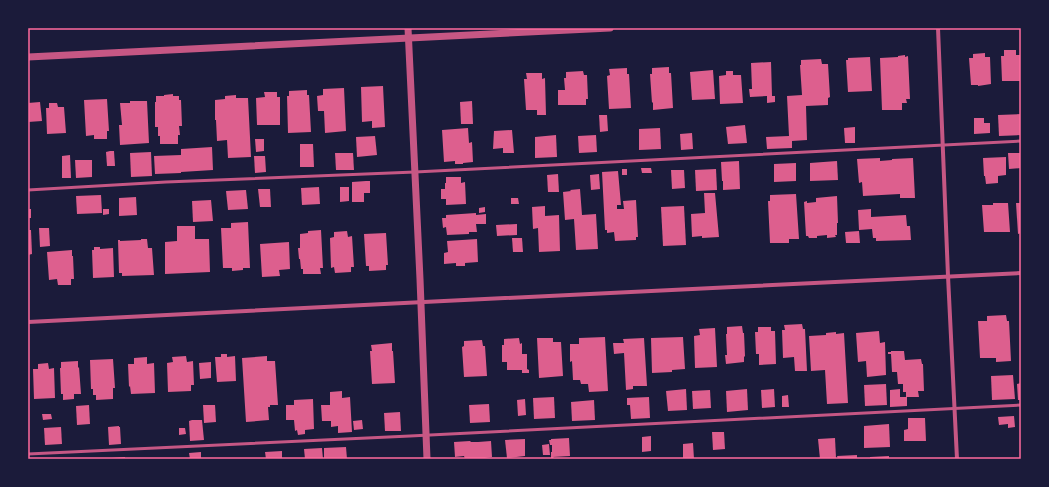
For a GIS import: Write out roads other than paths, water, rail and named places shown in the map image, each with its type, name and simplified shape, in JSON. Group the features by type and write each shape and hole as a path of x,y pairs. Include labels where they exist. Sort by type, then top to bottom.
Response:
{"street":[{"path":"408,28 427,459"},
{"path":"28,57 610,28"},
{"path":"938,28 957,459"},
{"path":"28,322 1021,272"}],"lane":[{"path":"28,190 1021,141"},
{"path":"28,454 1021,405"}]}
